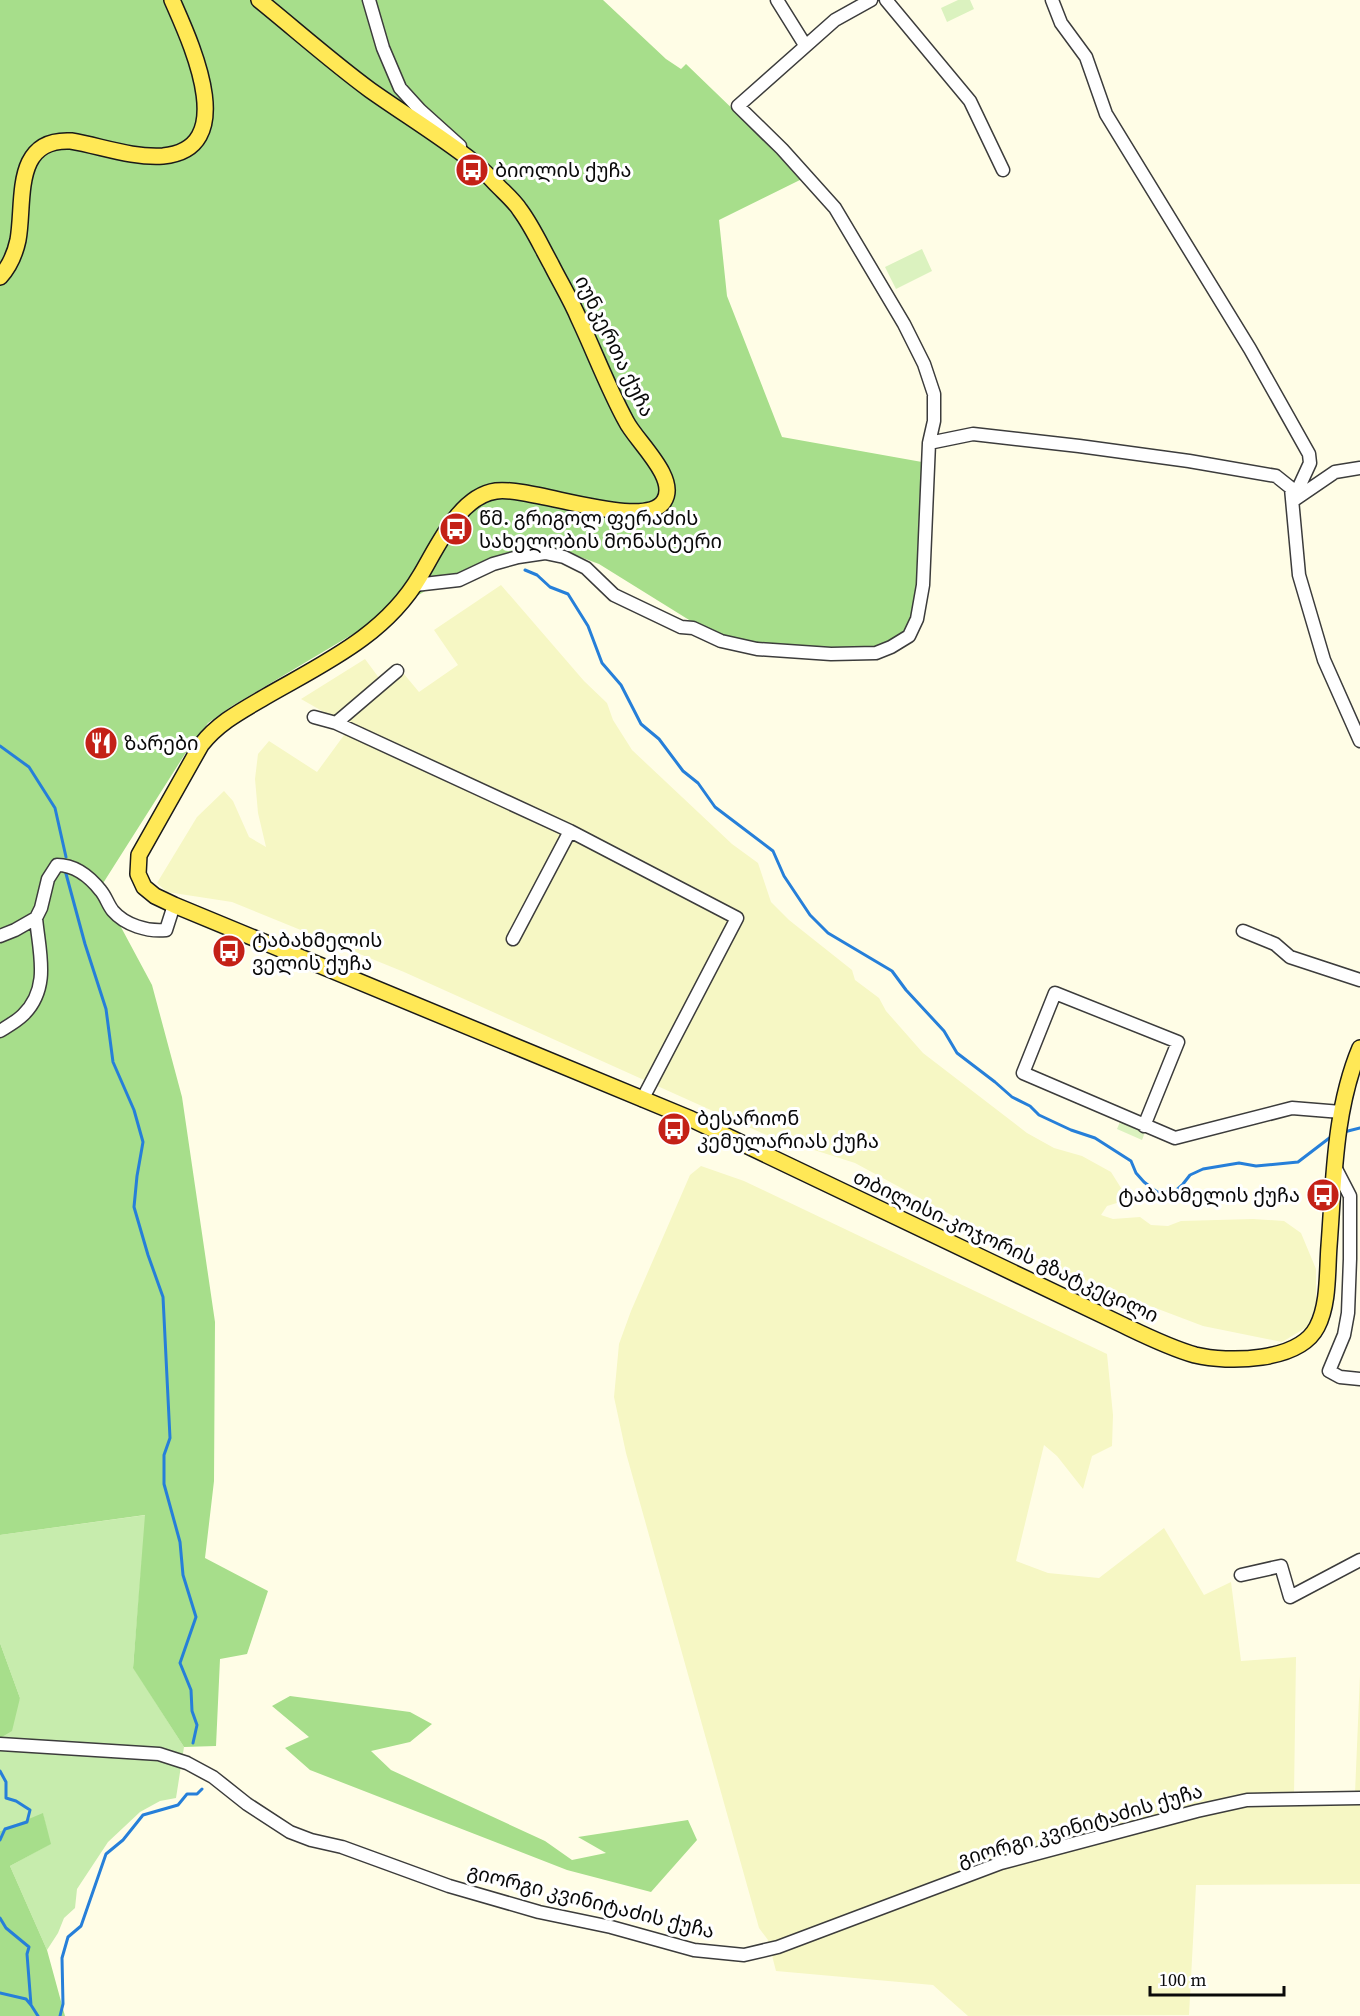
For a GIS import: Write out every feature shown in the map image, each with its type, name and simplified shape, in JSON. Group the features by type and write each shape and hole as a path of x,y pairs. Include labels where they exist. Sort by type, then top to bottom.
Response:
{"main road":[{"path":"0,278 14,255 18,240 22,182 27,166 39,149 60,141 71,141 144,156 164,156 176,154 189,146 200,134 206,114 204,86 172,0"},
{"name":"იუნკერთა ქუჩა","path":"174,905 155,896 144,887 138,874 139,855 201,745 211,732 237,713 356,645 392,614 415,585 455,519 469,503 482,494 497,491 524,492 624,513 646,513 657,508 664,501 667,492 664,475 628,427 578,317 520,209 475,163 368,88 259,0"},
{"name":"თბილისი-კოჯორის გზატკეცილი","path":"174,905 691,1119 1157,1341 1196,1355 1227,1358 1257,1357 1285,1352 1300,1346 1311,1338 1318,1326 1326,1292 1341,1112 1360,1048"}],"street":[{"path":"369,0 383,48 400,88 420,110 455,140 475,163"},
{"path":"777,0 805,45"},
{"path":"415,585 459,579 493,564 545,553 564,557 586,568 614,595 681,627 693,628 721,641 757,649 831,654 876,653 909,636 917,618 923,585 929,443 934,421 934,394 924,364 904,324 835,208 790,157 738,106 835,20 871,0"},
{"path":"886,0 970,101 1003,170"},
{"path":"1052,0 1061,24 1086,57 1106,114 1250,349 1309,454 1310,463 1293,500"},
{"path":"929,443 973,434 1189,461 1276,476 1290,488 1299,575 1324,660 1360,741"},
{"path":"1293,500 1335,472 1360,468"},
{"path":"336,723 397,671"},
{"path":"314,717 336,723 570,831 737,918 642,1100"},
{"path":"513,939 570,831"},
{"path":"0,1030 23,1016 38,998 42,977 36,918 41,908 48,879 57,865 68,865 84,874 101,891 114,912 129,923 147,930 166,930 174,905"},
{"path":"0,936 36,918"},
{"path":"1243,931 1275,944 1290,957 1360,980"},
{"path":"1144,1125 1178,1042 1055,993 1023,1073 1144,1125 1175,1138 1293,1108 1341,1112"},
{"path":"1335,1167 1355,1199 1348,1313 1344,1335 1329,1371 1340,1377 1360,1379"},
{"path":"1241,1575 1281,1566 1290,1597 1360,1560"},
{"name":"გიორგი კვინიტაძის ქუჩა","path":"0,1744 159,1754 187,1763 213,1777 290,1832 311,1840 342,1847 449,1886 539,1912 611,1927 694,1950 732,1955 744,1955 778,1947 1001,1863 1197,1811 1247,1800 1360,1798"}],"green space":[{"path":"0,0 603,0 666,59 681,69 686,64 804,178 719,220 727,296 782,437 922,462 921,586 906,635 875,651 794,650 721,638 599,564 543,543 442,581 232,706 208,723 185,754 100,888 152,985 182,1097 215,1322 214,1481 205,1558 268,1591 247,1654 220,1659 216,1746 184,1747 133,1668 145,1515 0,1535"},
{"path":"958,0 970,0 974,9 947,22 941,8"},
{"path":"922,249 932,271 896,289 885,267"},
{"path":"501,585 584,681 607,703 613,720 632,750 732,844 758,863 771,902 789,920 852,970 855,980 879,998 886,1011 923,1053 1027,1133 1054,1148 1082,1156 1111,1172 1121,1188 1120,1202 1107,1206 1101,1215 1113,1219 1140,1217 1151,1225 1168,1226 1181,1221 1253,1219 1284,1221 1301,1233 1316,1269 1316,1306 1307,1327 1282,1342 1203,1326 1108,1290 1001,1242 855,1163 764,1134 404,972 232,902 167,892 157,883 197,817 224,791 233,801 249,837 266,847 258,813 255,779 258,754 269,741 317,772 350,727 301,699 365,659 385,686 404,674 419,692 458,665 434,630"},
{"path":"1122,1117 1147,1127 1142,1140 1117,1129"},
{"path":"701,1166 744,1181 1107,1354 1113,1415 1112,1446 1092,1456 1083,1489 1057,1456 1044,1445 1016,1561 1048,1573 1099,1578 1164,1528 1204,1595 1231,1582 1241,1661 1296,1657 1294,1795 1355,1793 1360,1675 1360,1884 1196,1885 1189,2015 968,2016 933,1985 776,1971 768,1940 759,1928 626,1453 614,1397 619,1344 631,1311 690,1175"},
{"path":"146,1515 133,1667 184,1747 176,1798 160,1801 140,1812 108,1842 77,1889 75,1908 64,1918 47,1950 10,1866 50,1844 43,1814 0,1831 0,1738 20,1698 0,1643 0,1535"},
{"path":"0,1643 20,1698 12,1731 0,1738"},
{"path":"290,1696 410,1712 432,1724 410,1742 371,1751 391,1770 545,1841 572,1860 606,1853 578,1837 688,1820 697,1840 651,1892 567,1870 310,1770 285,1748 309,1737 272,1706"},
{"path":"43,1813 51,1844 10,1866 47,1950 65,2016 0,2016 0,1831"}],"waterway":[{"path":"525,570 537,575 550,587 568,594 588,626 602,663 621,685 641,724 659,739 683,771 698,783 715,807 773,851 784,876 810,915 828,933 892,971 906,990 944,1031 957,1053 1012,1097 1030,1106 1039,1115 1095,1138 1131,1161 1136,1173 1157,1192 1174,1192 1190,1175 1203,1169 1239,1163 1256,1166 1298,1162 1332,1136"},
{"path":"0,746 29,767 55,808 66,857"},
{"path":"65,870 106,1009 113,1062 134,1110 143,1142 134,1207 163,1297 170,1438 164,1455 164,1484 180,1542 183,1575 196,1617 180,1663 191,1690 192,1711 197,1725 193,1743"},
{"path":"1344,1132 1360,1128"},
{"path":"0,1771 6,1782 6,1798 30,1810 27,1822 5,1829 0,1840"},
{"path":"60,2016 63,2004 62,1958 68,1937 81,1926 106,1854 123,1840 143,1815 178,1805 187,1794 197,1794 202,1789"},
{"path":"0,1918 6,1928 29,1947 27,1954 31,2005 38,2016"},
{"path":"0,1993 26,1999 31,2005"}],"place":[{"name":"ბიოლის ქუჩა","path":"472,170"},
{"name":"წმ. გრიგოლ ფერაძის სახელობის მონასტერი","path":"456,529"},
{"name":"ზარები","path":"101,743"},
{"name":"ტაბახმელის ველის ქუჩა","path":"229,951"},
{"name":"ბესარიონ კემულარიას ქუჩა","path":"674,1129"},
{"name":"ტაბახმელის ქუჩა","path":"1323,1195"}]}
